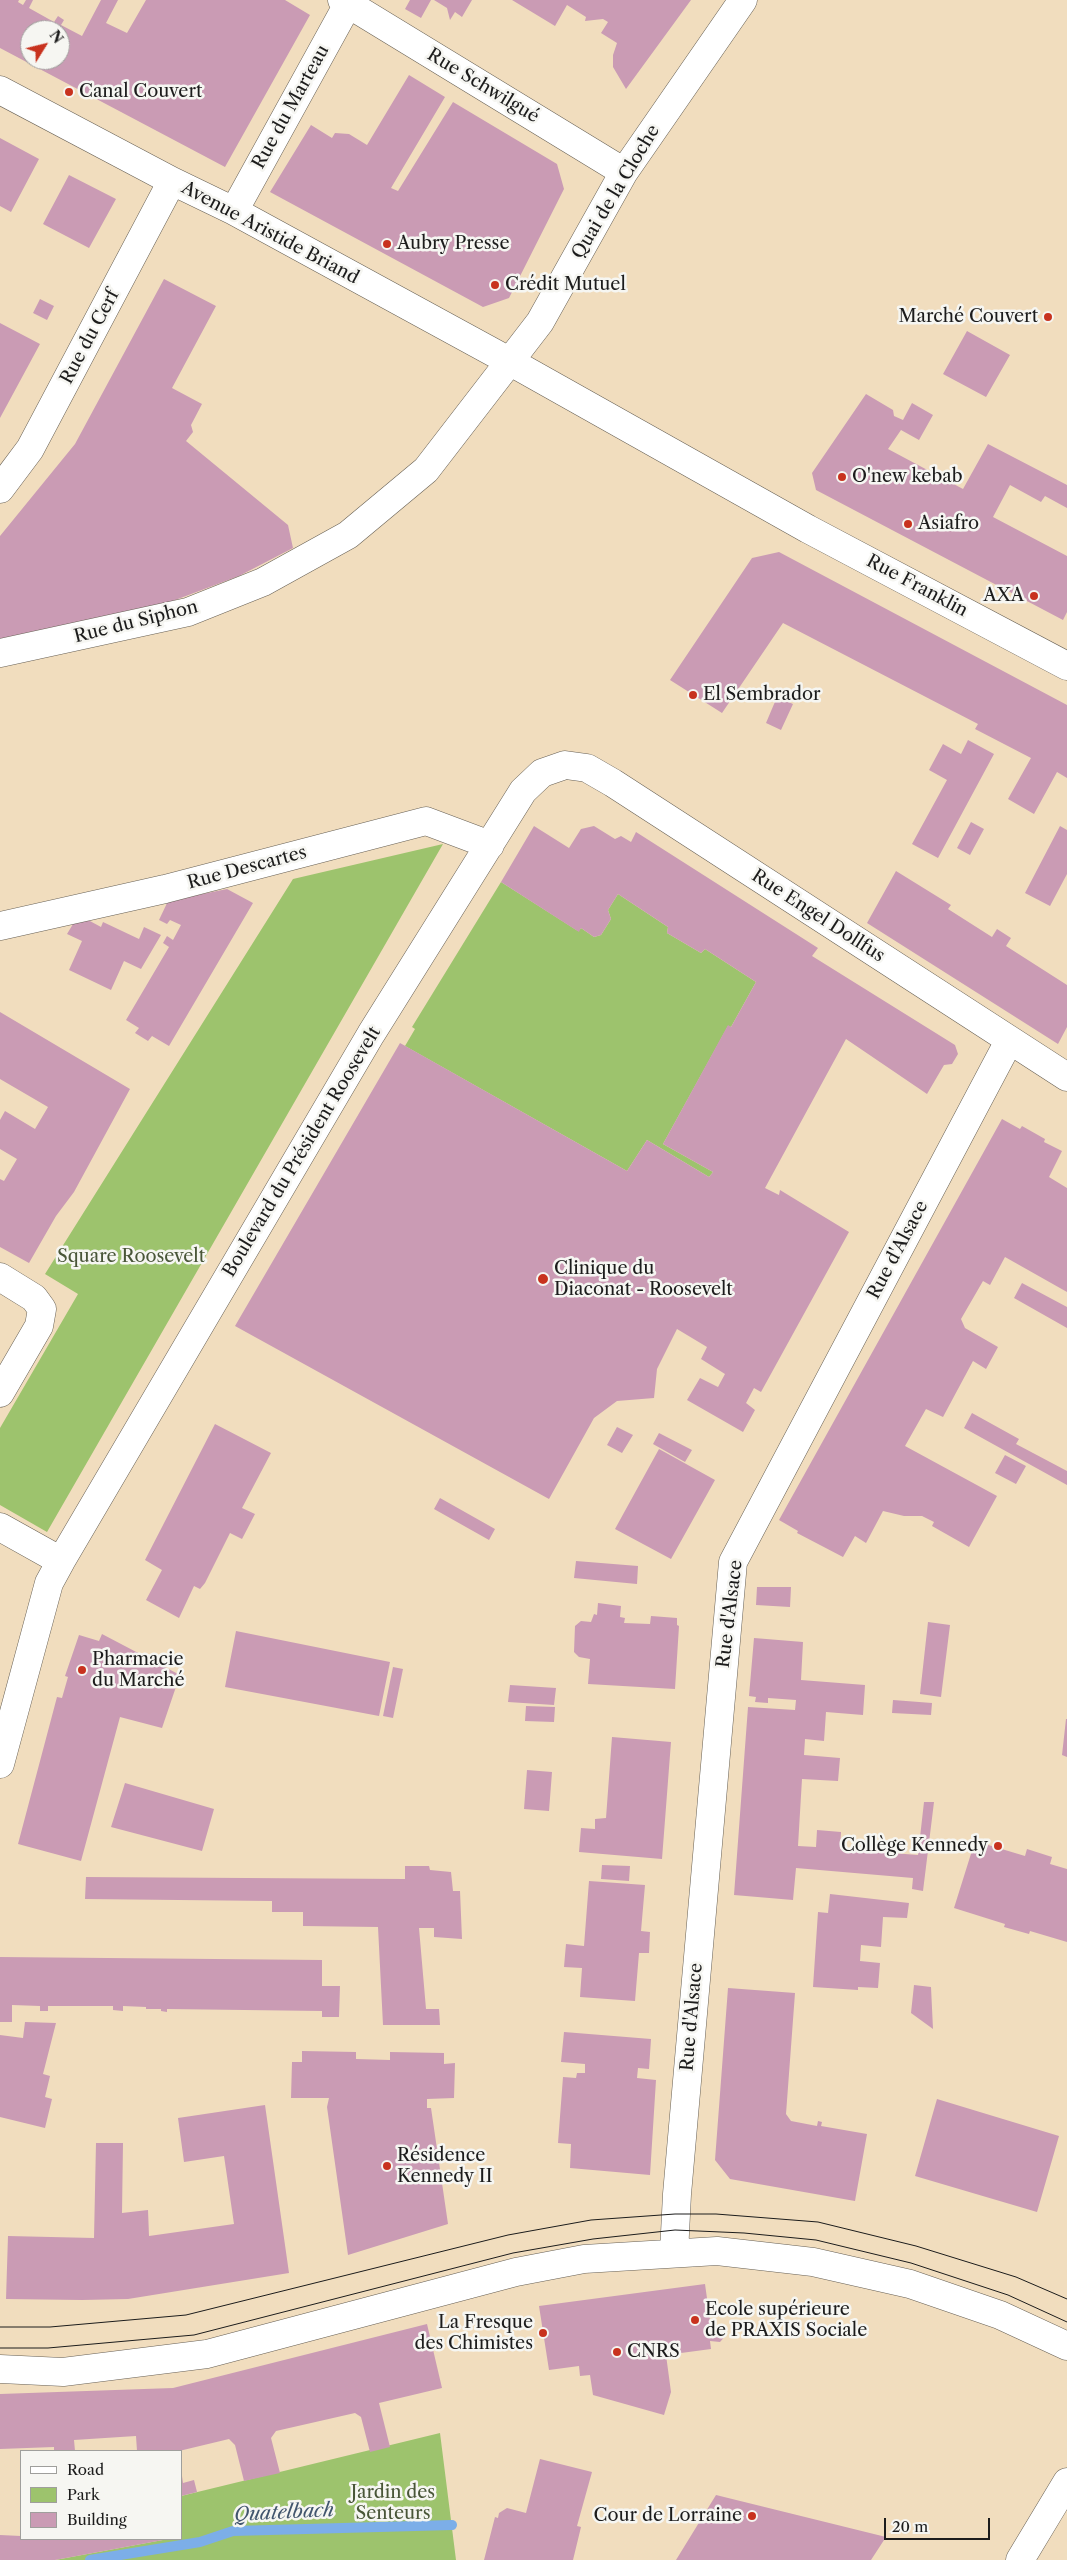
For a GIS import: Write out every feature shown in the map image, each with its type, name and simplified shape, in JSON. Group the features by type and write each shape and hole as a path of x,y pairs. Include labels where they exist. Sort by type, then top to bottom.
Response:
{"street":[{"name":"Quai de la Cloche","path":"509,361 540,322 624,172 743,0"},
{"name":"Rue Schwilgué","path":"345,2 624,172"},
{"name":"Rue du Marteau","path":"234,211 345,2"},
{"name":"Avenue Aristide Briand","path":"0,90 172,182 234,211 714,475"},
{"name":"Rue du Cerf","path":"0,489 30,449 172,182"},
{"name":"Rue du Siphon","path":"0,653 188,612 263,582 348,535 426,470 509,361"},
{"name":"Rue Franklin","path":"714,475 808,529 1067,666"},
{"name":"Boulevard du Président Roosevelt","path":"0,1764 49,1583 61,1561 371,1034 523,791 542,773 565,765"},
{"name":"Rue Engel Dollfus","path":"565,765 587,768 613,783 1067,1078"},
{"name":"Rue Descartes","path":"0,926 165,889 426,821 490,845"},
{"name":"Rue d'Alsace","path":"674,2253 677,2194 733,1562 748,1529 1009,1041"},
{"path":"0,1276 34,1298 42,1309 39,1326 0,1393"},
{"path":"0,1527 61,1561"},
{"path":"0,2369 63,2372 207,2354 516,2272 584,2259 717,2250 813,2262 910,2284 1000,2315 1067,2346"},
{"path":"1020,2560 1067,2482"}],"green space":[{"name":"Square Roosevelt","path":"443,844 47,1532 0,1505 0,1428 78,1294 45,1274 293,879"},
{"path":"501,882 578,931 581,928 594,937 601,935 611,919 608,910 618,894 668,927 667,933 701,953 705,949 756,982 731,1027 728,1026 663,1144 713,1172 709,1177 647,1140 627,1171 405,1046 415,1029 412,1027"},
{"name":"Jardin des Senteurs","path":"440,2433 456,2560 55,2560 163,2540 182,2540 182,2496"}],"building":[{"path":"0,0 19,0 18,2 23,5 26,0 33,0 29,8 50,20 20,20 20,59 0,48"},
{"path":"101,0 118,0 106,23 127,33 146,0 285,0 310,15 225,167 42,70 70,70 70,30 82,36"},
{"path":"410,0 431,0 421,18 405,9"},
{"path":"434,0 472,0 462,17 455,12 450,20 447,8"},
{"path":"512,0 691,0 626,89 613,67 613,55 617,43 601,33 608,22 603,19 585,21 586,17 567,5 555,26"},
{"path":"58,16 64,20 55,20"},
{"path":"409,75 445,97 391,188 398,191 453,102 557,164 564,189 509,298 483,307 270,192 311,125 332,138 335,133 349,134 367,145"},
{"path":"0,138 39,159 11,212 0,206"},
{"path":"69,175 116,199 89,248 43,224"},
{"path":"164,279 216,306 172,388 202,404 191,425 193,432 186,441 288,525 293,548 239,576 170,602 0,640 0,536 75,444"},
{"path":"40,299 54,306 47,320 33,313"},
{"path":"0,323 40,344 0,418"},
{"path":"967,331 1010,355 986,397 943,374"},
{"path":"866,394 893,410 894,416 903,420 912,403 933,415 919,440 901,430 888,449 963,489 988,444 1067,485 1067,508 1045,496 1041,502 1010,485 993,517 1067,556 1067,612 1063,620 816,490 812,473"},
{"path":"779,552 1067,705 1067,778 1057,772 1034,814 1008,799 1031,758 975,729 978,724 783,623 722,713 670,680 752,558"},
{"path":"777,697 793,704 781,730 766,723"},
{"path":"968,740 994,754 938,858 912,844 947,780 929,770 943,744 961,754"},
{"path":"971,822 984,829 970,855 957,848"},
{"name":"Clinique du Diaconat - Roosevelt","path":"534,826 569,848 581,829 594,826 615,839 621,836 631,842 636,832 818,948 812,956 955,1045 958,1054 952,1064 944,1065 927,1094 846,1039 765,1188 779,1195 780,1190 849,1232 761,1392 754,1388 746,1403 755,1410 743,1432 687,1400 700,1378 718,1387 725,1374 701,1359 707,1347 677,1329 657,1369 654,1398 617,1401 594,1418 549,1499 235,1326 400,1043 627,1171 647,1140 709,1177 713,1172 663,1144 728,1025 731,1027 756,982 705,949 701,953 667,933 668,927 618,894 608,910 611,919 601,935 594,937 581,928 579,932 501,882"},
{"path":"1060,826 1067,830 1067,874 1050,906 1025,893"},
{"path":"896,871 951,905 948,909 992,937 997,929 1011,938 1006,946 1067,985 1067,1027 1058,1044 867,923"},
{"path":"227,889 253,903 169,1046 152,1036 148,1041 135,1033 139,1028 126,1020 169,947 163,943 167,936 173,940 181,925 170,920 167,924 159,920 168,901"},
{"path":"88,920 101,927 103,922 139,939 144,927 161,935 141,969 124,961 111,990 69,970 82,941 67,934 73,924"},
{"path":"0,1012 130,1089 74,1192 56,1216 29,1263 0,1247 0,1179 4,1181 17,1159 0,1149 0,1120 5,1111 35,1129 48,1107 0,1079"},
{"path":"1002,1119 1020,1129 1022,1126 1045,1139 1044,1142 1062,1151 1049,1177 1067,1188 1067,1292 1005,1257 990,1285 983,1281 961,1319 965,1328 998,1347 986,1369 973,1361 943,1417 926,1409 905,1446 997,1496 969,1547 932,1526 934,1522 922,1516 904,1516 883,1511 866,1543 855,1536 843,1557 797,1533 798,1531 779,1520"},
{"path":"1022,1283 1067,1307 1067,1328 1014,1298"},
{"path":"972,1413 1019,1439 1016,1444 1067,1471 1067,1485 964,1428"},
{"path":"215,1424 271,1453 242,1508 255,1514 242,1539 230,1533 205,1583 200,1589 194,1586 179,1618 146,1600 162,1570 145,1560"},
{"path":"617,1427 633,1435 622,1453 607,1445"},
{"path":"659,1433 692,1450 685,1462 653,1444"},
{"path":"659,1449 715,1480 671,1559 615,1529"},
{"path":"1005,1455 1026,1466 1016,1484 995,1473"},
{"path":"440,1498 495,1529 489,1540 434,1509"},
{"path":"576,1561 638,1566 637,1584 574,1578"},
{"path":"757,1587 791,1587 790,1607 756,1605"},
{"path":"598,1603 621,1606 620,1617 625,1618 624,1623 650,1624 651,1616 677,1618 677,1625 679,1626 675,1689 588,1684 590,1659 579,1657 574,1652 575,1626 581,1621 591,1622 594,1614 597,1615"},
{"path":"928,1622 950,1625 941,1697 920,1694"},
{"path":"236,1631 390,1662 379,1716 225,1687"},
{"path":"102,1634 180,1675 162,1728 120,1717 81,1861 18,1844 57,1697 62,1698 68,1677 65,1676 79,1635 99,1641"},
{"path":"754,1638 803,1642 801,1680 865,1685 863,1715 826,1712 824,1741 805,1739 804,1755 840,1758 838,1781 802,1779 798,1846 816,1847 817,1830 841,1832 840,1849 918,1855 924,1802 934,1802 923,1891 912,1889 913,1878 796,1868 793,1900 734,1895 748,1707 795,1710 796,1700 768,1698 768,1703 755,1702 756,1697 749,1696"},
{"path":"393,1667 403,1669 393,1718 383,1716"},
{"path":"510,1685 556,1688 554,1705 508,1702"},
{"path":"893,1700 932,1703 931,1715 892,1713"},
{"path":"526,1706 555,1707 554,1722 525,1721"},
{"path":"1067,1719 1067,1757 1062,1755"},
{"path":"612,1737 671,1742 662,1859 579,1852 581,1828 595,1829 595,1819 606,1818"},
{"path":"527,1770 552,1772 549,1811 524,1809"},
{"path":"125,1783 214,1809 202,1851 111,1827"},
{"path":"975,1841 1025,1856 1027,1849 1052,1857 1050,1864 1067,1869 1067,1942 1030,1931 1029,1934 1004,1927 1005,1924 954,1908"},
{"path":"602,1865 630,1866 629,1881 601,1879"},
{"path":"405,1866 429,1866 430,1870 451,1872 453,1891 460,1891 462,1939 434,1937 434,1928 419,1928 426,2009 439,2009 440,2025 383,2025 378,1927 303,1926 303,1912 272,1912 272,1901 85,1899 86,1877 405,1879"},
{"path":"589,1881 645,1885 641,1931 650,1932 649,1953 639,1953 635,2001 580,1997 582,1968 564,1967 566,1944 584,1946"},
{"path":"830,1894 909,1903 907,1918 883,1917 881,1947 861,1945 860,1961 880,1963 878,1988 858,1987 858,1990 813,1987 818,1912 828,1913"},
{"path":"0,1957 322,1960 322,1986 340,1986 339,2017 322,2017 322,2011 167,2009 167,2012 161,2011 161,2009 146,2009 146,2007 123,2006 123,2011 113,2010 113,2006 48,2006 48,2011 40,2011 40,2006 12,2005 12,2022 0,2022"},
{"path":"914,1985 931,1987 933,2029 911,2013"},
{"path":"728,1988 795,1993 786,2114 791,2121 817,2126 818,2121 822,2122 821,2126 867,2134 855,2201 730,2179 715,2160"},
{"path":"25,2022 56,2023 43,2074 50,2076 45,2097 52,2099 45,2128 0,2117 0,2035 23,2038"},
{"path":"564,2032 651,2039 649,2069 638,2068 637,2078 656,2080 650,2175 570,2168 571,2144 558,2143 563,2077 576,2078 577,2073 585,2073 585,2064 561,2062"},
{"name":"Résidence Kennedy II","path":"302,2051 356,2052 356,2059 390,2060 390,2052 444,2053 444,2064 455,2063 454,2098 427,2099 427,2108 431,2108 448,2224 348,2255 327,2107 329,2098 291,2098 292,2062 302,2062"},
{"path":"937,2099 1059,2136 1037,2212 915,2176"},
{"path":"265,2105 289,2273 128,2299 6,2299 8,2236 94,2238 96,2143 123,2143 122,2213 148,2210 149,2236 234,2224 224,2156 184,2162 178,2118"},
{"name":"CNRS","path":"705,2284 711,2327 722,2325 727,2334 720,2342 710,2341 711,2349 666,2355 671,2392 664,2415 593,2395 590,2375 580,2376 579,2366 549,2370 539,2306"},
{"path":"427,2324 442,2388 379,2403 390,2447 370,2452 361,2417 355,2413 276,2431 271,2438 280,2473 244,2481 235,2445 229,2439 182,2450 137,2450 136,2436 74,2440 75,2450 54,2450 54,2447 0,2449 0,2394 173,2388"},
{"path":"540,2459 592,2472 577,2526 581,2527 573,2560 484,2560 495,2517 498,2518 499,2513 507,2508 526,2513"},
{"path":"182,2476 183,2483 194,2480 197,2492 182,2496"},
{"name":"Cour de Lorraine","path":"716,2495 886,2537 871,2560 676,2560"},
{"path":"0,2535 20,2536 20,2540 163,2540 55,2560 0,2560"}],"waterway":[{"name":"Quatelbach","path":"90,2560 200,2542 233,2531 452,2525"}],"tram line":[{"path":"0,2327 50,2327 186,2315 508,2235 591,2220 675,2214 716,2214 818,2222 916,2246 1016,2277 1067,2299"},
{"path":"0,2348 48,2348 194,2335 513,2253 593,2239 675,2230 744,2233 816,2240 911,2263 1008,2295 1067,2322"}],"place":[{"name":"Canal Couvert","path":"69,92"},
{"name":"Aubry Presse","path":"387,244"},
{"name":"Crédit Mutuel","path":"495,285"},
{"name":"Marché Couvert","path":"1048,317"},
{"name":"O'new kebab","path":"842,477"},
{"name":"Asiafro","path":"908,524"},
{"name":"AXA","path":"1034,596"},
{"name":"El Sembrador","path":"693,695"},
{"name":"Clinique du Diaconat - Roosevelt","path":"543,1279"},
{"name":"Pharmacie du Marché","path":"82,1670"},
{"name":"Collège Kennedy","path":"998,1846"},
{"name":"Résidence Kennedy II","path":"387,2166"},
{"name":"Ecole supérieure de PRAXIS Sociale","path":"695,2320"},
{"name":"La Fresque des Chimistes","path":"543,2333"},
{"name":"CNRS","path":"617,2352"},
{"name":"Cour de Lorraine","path":"752,2516"}]}
